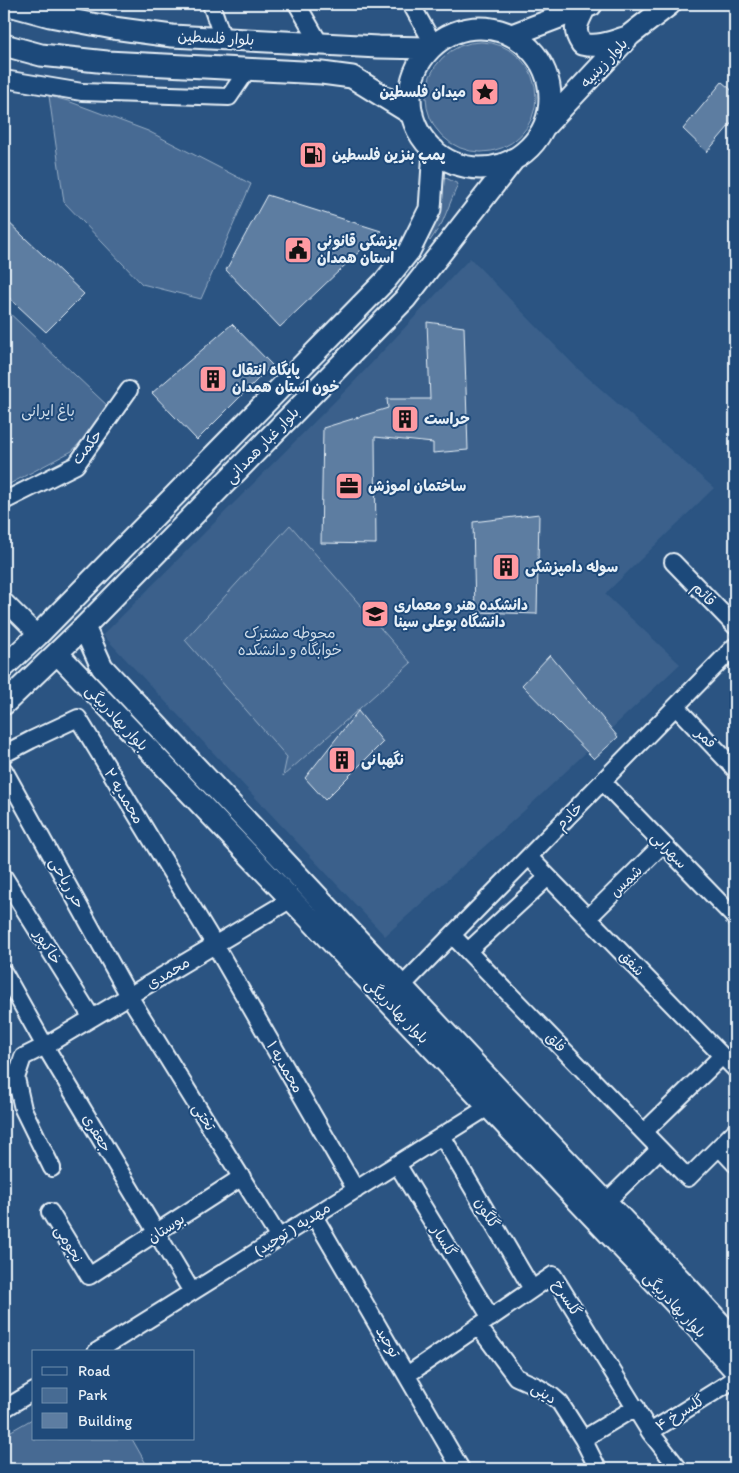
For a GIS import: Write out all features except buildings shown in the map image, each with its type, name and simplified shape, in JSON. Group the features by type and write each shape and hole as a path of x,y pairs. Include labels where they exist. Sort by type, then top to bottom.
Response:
{"main road":[{"name":"بلوار فلسطین","path":"6,4 50,16 113,28 172,36 320,44 431,47"},
{"name":"بلوار زینبیه","path":"543,128 630,35 670,4"},
{"path":"512,35 589,6"},
{"path":"589,6 576,25 576,34 582,44 591,46 602,45 630,35"},
{"path":"471,28 492,28 512,35 530,48 542,65 549,86 549,108 543,128 531,146 514,159 494,167 472,167 452,162 434,150 420,134 412,114 410,92 415,70 431,47 451,34 471,28"},
{"name":"بلوار فلسطین","path":"4,45 41,55 107,62 322,73 352,77 412,114"},
{"name":"بلوار غبار همدانی","path":"4,667 38,635 391,273 409,251 430,209 434,150"},
{"name":"بلوار غبار همدانی","path":"4,704 84,627 405,299 514,159"},
{"name":"بلوار بهادربیگی","path":"84,627 102,667 402,986 495,1100 735,1370"},
{"name":"بلوار بهادربیگی","path":"57,654 290,900 495,1100 606,1202 735,1340"}],"street":[{"path":"211,4 223,39"},
{"path":"297,4 320,44"},
{"path":"411,4 431,47"},
{"path":"4,78 82,92 229,97 248,70"},
{"name":"حکمت","path":"4,501 76,465 129,390"},
{"name":"قائم","path":"673,562 735,626"},
{"path":"4,601 38,635"},
{"name":"خادم","path":"402,986 735,646"},
{"name":"قمر","path":"676,707 735,769"},
{"name":"محمدیه ۲","path":"4,754 78,718 215,945"},
{"name":"حر ریاحی","path":"4,770 129,996"},
{"name":"سهرابی","path":"603,782 735,918"},
{"name":"شمس","path":"588,918 663,844"},
{"name":"شفق","path":"529,857 735,1070"},
{"name":"خاکپور","path":"4,877 92,1018"},
{"path":"468,951 548,877"},
{"name":"محمدی","path":"52,1168 23,1109 16,1078 23,1058 290,900"},
{"name":"فلق","path":"452,935 688,1178 719,1147"},
{"name":"محمدیه ۱","path":"215,945 356,1190"},
{"name":"جعفری","path":"4,973 45,1046 192,1292"},
{"name":"تختی","path":"129,996 279,1238"},
{"path":"644,1132 722,1056"},
{"name":"مهدیه ( توحید)","path":"99,1350 442,1136 495,1100"},
{"path":"735,1131 719,1147 735,1164"},
{"name":"گلگون","path":"442,1136 532,1289"},
{"path":"606,1202 660,1148"},
{"name":"گلسار","path":"397,1164 484,1322"},
{"name":"بوستان","path":"89,1276 242,1178"},
{"name":"نجومی","path":"50,1212 89,1276"},
{"name":"توحید","path":"314,1216 461,1469"},
{"name":"گلسرخ","path":"407,1376 553,1275 650,1432 679,1469"},
{"name":"دینی","path":"484,1322 516,1377 536,1386 560,1403 583,1439 598,1469"},
{"name":"گلسرخ ۴","path":"650,1432 735,1379"},
{"path":"4,1409 32,1392"},
{"path":"583,1439 636,1407"}],"shaded area":[{"name":"دانشکده هنر و معماری دانشگاه بوعلی سینا","path":"470,258 578,369 714,488 605,594 680,664 526,809 385,936 103,635 353,383"}],"green space":[{"path":"481,42 502,46 520,58 532,76 536,97 532,118 520,136 502,148 481,152 460,148 442,136 430,118 426,97 430,76 442,58 460,46"},
{"path":"49,96 68,101 148,131 251,184 201,299 142,284 64,202"},
{"path":"444,177 458,184 442,223 430,241 427,238 441,205"},
{"name":"باغ ایرانی","path":"4,308 111,409 72,451 4,487"},
{"name":"محوطه مشترک خوابگاه و دانشکده","path":"290,525 411,663 283,776 287,757 185,640"},
{"path":"32,1419 32,1440 133,1440 149,1469 4,1469 4,1435"}],"place":[{"name":"میدان فلسطین","path":"485,92"},
{"name":"پمپ بنزین فلسطین","path":"313,155"},
{"name":"پزشکی قانونی استان همدان","path":"298,250"},
{"name":"پایگاه انتقال خون استان همدان","path":"213,379"},
{"name":"حراست","path":"405,419"},
{"name":"ساختمان اموزش","path":"349,486"},
{"name":"سوله دامپزشکی","path":"506,567"},
{"name":"دانشکده هنر و معماری دانشگاه بوعلی سینا","path":"375,614"},
{"name":"نگهبانی","path":"342,760"}]}
